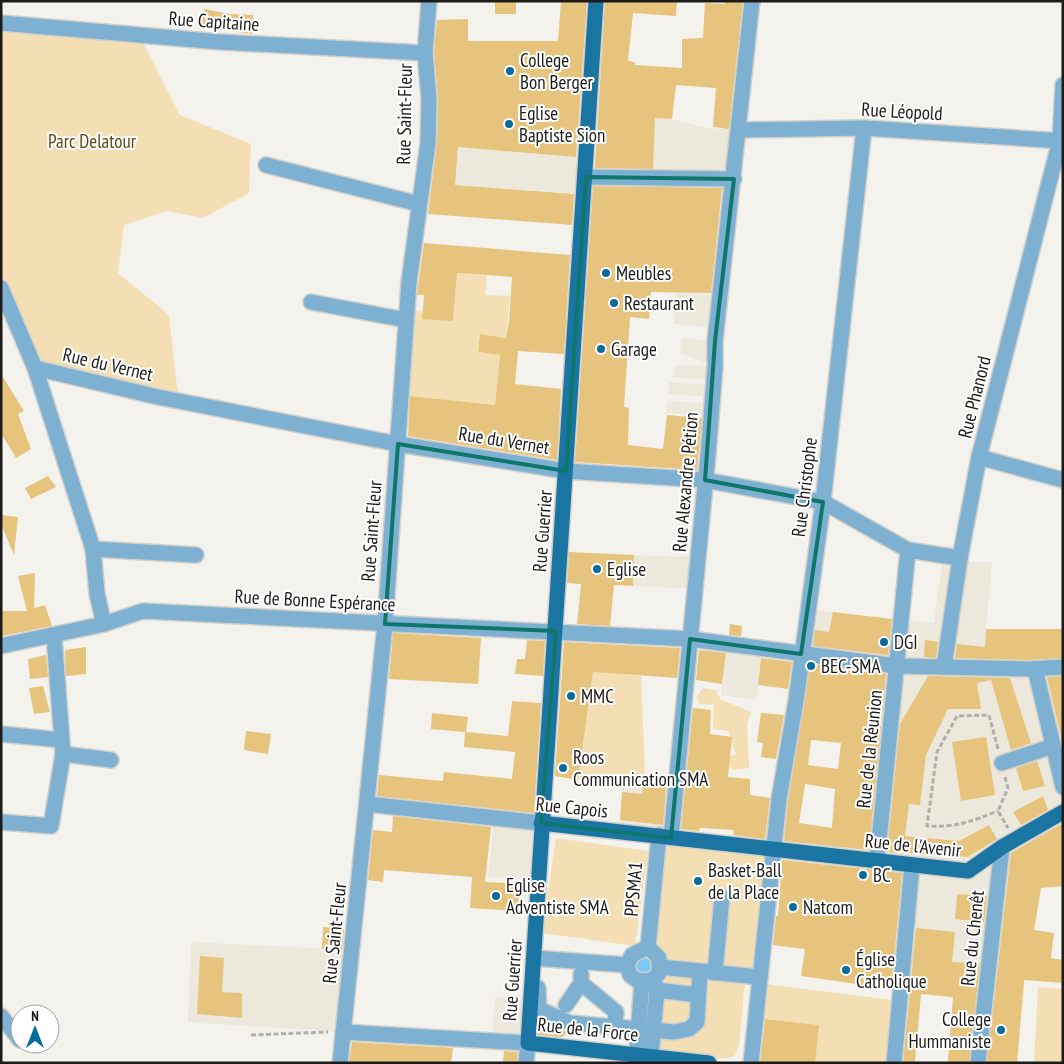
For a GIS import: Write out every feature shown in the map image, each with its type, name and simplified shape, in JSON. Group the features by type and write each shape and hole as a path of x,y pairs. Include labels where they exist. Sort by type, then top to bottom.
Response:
{"main road":[{"name":"Rue Guerrier","path":"528,1043 537,958 542,823 595,41 596,1"},
{"path":"595,41 600,1"},
{"name":"Rue de l'Avenir","path":"773,849 968,871 1008,843 1063,812"},
{"name":"Rue Capois","path":"542,823 773,849"},
{"name":"Rue de la Force","path":"528,1043 642,1058 709,1063"}],"street":[{"name":"Rue Saint-Fleur","path":"340,1063 385,624 406,320 418,204 428,143 425,53 429,1"},
{"name":"Rue Alexandre Pétion","path":"665,836 690,639 715,367 715,342 752,1"},
{"name":"Rue Capitaine","path":"1,23 220,42 425,53"},
{"name":"Rue Phanord","path":"944,667 960,558 979,457 1062,141 1063,85"},
{"name":"Rue Léopold","path":"739,130 864,128 1062,141"},
{"name":"Rue Christophe","path":"751,1063 773,849 796,701 823,502 864,128"},
{"path":"266,166 418,204"},
{"path":"586,177 734,179"},
{"path":"1,288 35,368 93,549 97,594 104,624"},
{"path":"311,302 406,320"},
{"name":"Rue du Vernet","path":"35,368 158,397 398,444 566,471 705,480 823,502 908,550 960,558"},
{"path":"979,457 1063,480"},
{"path":"93,549 196,555"},
{"name":"Rue de la Réunion","path":"877,861 908,550"},
{"name":"Rue de Bonne Espérance","path":"1,646 104,624 142,611 690,639 870,664 897,666"},
{"path":"1,822 51,826 62,747 54,636"},
{"path":"897,666 1035,669 1063,667"},
{"path":"1035,669 1063,787"},
{"path":"1,734 111,760"},
{"path":"1002,763 1053,746"},
{"name":"Rue Capois","path":"367,804 542,823"},
{"name":"PPSMA1","path":"648,947 665,836"},
{"name":"Rue du Chenêt","path":"978,1063 1008,843"},
{"path":"894,1063 912,865"},
{"path":"715,973 722,897"},
{"path":"627,964 632,955 648,947 659,958 653,980 642,1058"},
{"path":"627,964 537,958 539,1009 570,1023 674,1032 689,1029 697,1022 700,972"},
{"path":"566,1005 581,983 582,962"},
{"path":"627,964 634,978 653,980 698,995"},
{"path":"653,980 700,972 759,977"},
{"path":"581,983 616,1012 615,1027"},
{"path":"1,1016 10,1027"},
{"name":"Rue de la Force","path":"343,1032 528,1043"},
{"name":"Rue Guerrier","path":"526,1063 528,1043"}],"path":[{"path":"998,811 966,824 946,827 927,826 937,752 956,716 989,715 1008,788 998,811 1008,843"},
{"path":"251,1035 343,1032"}],"highlighted area":[{"path":"586,177 734,179 715,341 705,480 823,502 801,654 690,639 671,838 541,823 556,631 385,624 398,444 566,471"}],"shaded area":[{"path":"655,118 672,119 707,128 739,130 734,179 652,178"},
{"path":"458,147 587,158 585,194 455,185"},
{"path":"677,293 721,294 716,328 674,324"},
{"path":"682,338 715,341 714,380 673,377 675,365 713,366 680,353"},
{"path":"669,382 709,385 709,397 668,394"},
{"path":"668,401 708,403 707,416 666,413"},
{"path":"634,555 698,557 695,589 633,586"},
{"path":"942,562 992,562 986,629 1063,629 1063,885 1040,888 1025,980 1017,1063 947,1063 953,998 943,996 946,965 883,958 889,894 769,879 777,821 832,828 846,709 796,701 807,608 862,617 934,623"},
{"path":"727,644 762,649 756,700 721,695"},
{"path":"623,787 675,793 671,838 619,832"},
{"path":"494,818 541,823 539,880 488,877"},
{"path":"191,942 353,950 343,1032 188,1022"},
{"path":"495,997 531,999 528,1043 492,1040"},
{"path":"552,1005 559,1006 565,1010 569,1016 569,1030 565,1036 559,1040 552,1041 545,1040 539,1036 535,1030 534,1023 535,1016 539,1010 545,1006"}],"green space":[{"name":"Parc Delatour","path":"1,23 139,35 180,115 251,144 249,193 203,218 167,211 124,225 118,273 169,315 179,405 41,372 1,277"},
{"path":"457,273 487,276 485,295 510,296 506,338 480,334 478,352 500,355 495,405 401,395 407,310 453,315"},
{"path":"593,671 641,676 645,774 643,789 578,780"},
{"path":"703,688 716,690 720,699 751,712 747,724 749,768 733,770 720,760 736,754 728,731 713,729 714,705 700,704 696,698"},
{"path":"556,838 648,851 635,946 542,933"},
{"path":"665,846 765,856 752,969 664,958 654,940"},
{"path":"662,972 745,980 739,1047 734,1057 715,1059 645,1050"},
{"path":"759,983 900,1001 894,1063 815,1063 818,1025 755,1018"},
{"path":"1038,987 1063,989 1063,1063 1034,1063"}],"water":[{"path":"648,947 660,967 642,981 628,957"}],"building":[{"path":"495,1 516,1 516,14 495,14"},
{"path":"561,1 587,1 576,157 458,147 455,185 574,194 572,225 428,214 437,143 438,98 434,53 437,20 468,19 468,41 558,41"},
{"path":"605,1 677,1 676,16 633,13 628,61 635,62 635,65 682,68 682,39 703,38 705,3 725,4 725,1 743,1 729,129 713,127 716,88 676,85 672,119 655,118 653,169 595,168"},
{"path":"204,9 229,14 253,15 252,34 201,27"},
{"path":"593,186 722,188 711,293 651,292 649,319 630,317 624,407 629,408 628,445 663,449 667,415 702,418 697,470 575,462"},
{"path":"424,243 570,255 564,354 518,351 515,384 561,389 557,460 408,436 410,396 495,405 500,355 478,352 480,334 506,338 509,321 512,277 457,273 453,321 422,319 424,295 417,295"},
{"path":"1,374 24,411 18,414 31,449 16,458 1,433"},
{"path":"48,476 56,487 31,499 25,488"},
{"path":"1,515 18,517 14,555 1,524"},
{"name":"Eglise","path":"569,552 634,555 633,586 614,585 610,626 577,624 581,584 567,583"},
{"path":"35,573 34,608 45,605 52,626 1,636 1,611 27,611 18,576"},
{"path":"833,612 892,619 888,655 813,646 815,630 829,632"},
{"path":"730,624 742,626 741,636 729,635"},
{"path":"986,629 1063,629 1063,658 1029,660 955,658 957,644 985,647"},
{"path":"393,633 481,638 478,684 389,679"},
{"path":"527,640 545,641 543,676 515,674 517,659 525,659"},
{"path":"925,640 938,642 936,658 924,657"},
{"path":"564,642 680,648 677,678 593,672 578,780 555,776"},
{"path":"86,647 86,674 66,676 65,650"},
{"path":"699,650 726,653 722,684 696,680"},
{"path":"46,655 48,677 30,679 28,659"},
{"path":"761,658 792,662 788,689 758,685"},
{"path":"810,664 886,674 869,850 784,841 788,800","holes":["811,740 841,743 838,769 808,765","805,784 835,789 832,828 799,823"]},
{"path":"928,676 1010,678 1031,743 1011,750 991,680 977,683 981,709 948,709 926,755 920,805 909,804 905,836 959,841 989,825 997,839 968,857 887,852 900,724"},
{"path":"1063,676 1063,745 1047,677"},
{"path":"43,686 50,712 34,714 29,688"},
{"path":"512,701 541,703 534,813 377,796 379,775 443,781 444,772 512,779 515,752 464,747 465,732 431,729 432,713 468,717 466,732 508,736"},
{"path":"693,708 711,710 710,734 732,737 728,777 750,779 750,795 770,798 765,839 733,835 734,830 700,828 699,831 681,829"},
{"path":"761,713 784,715 776,759 761,757 763,743 757,742"},
{"path":"246,731 271,734 268,754 244,750"},
{"path":"986,737 995,795 961,801 952,742"},
{"path":"1037,761 1045,786 1023,791 1016,768"},
{"path":"645,774 667,777 663,825 620,820 622,792 642,794"},
{"path":"1043,796 1048,810 1021,825 1013,812"},
{"path":"393,816 491,827 485,882 522,884 520,911 470,908 472,877 384,870 383,882 368,880 373,830 392,832"},
{"path":"1063,823 1063,886 1041,888 1034,930 1054,933 1051,958 1063,960 1063,983 1024,980 1017,1063 987,1063 1011,853"},
{"path":"782,860 902,873 891,989 801,976 805,949 773,945 776,916 778,916"},
{"path":"957,894 987,896 984,922 955,919"},
{"path":"323,927 344,929 342,950 322,949"},
{"path":"916,928 955,932 952,962 980,964 969,1063 948,1063 953,997 921,994 915,1063 903,1063"},
{"path":"200,956 224,958 222,992 242,993 242,1018 197,1014"},
{"path":"539,1019 568,1032 562,1037 538,1035"},
{"path":"765,1019 819,1025 815,1063 760,1063"},
{"path":"352,1042 453,1048 451,1063 349,1063"},
{"path":"504,1051 518,1052 517,1063 503,1063"}],"place":[{"name":"College Bon Berger","path":"510,71"},
{"name":"Eglise Baptiste Sion","path":"509,124"},
{"name":"Meubles","path":"606,273"},
{"name":"Restaurant","path":"614,303"},
{"name":"Garage","path":"601,349"},
{"name":"Eglise","path":"597,569"},
{"name":"DGI","path":"884,642"},
{"name":"BEC-SMA","path":"811,666"},
{"name":"MMC","path":"571,696"},
{"name":"Roos Communication SMA","path":"563,768"},
{"name":"BC","path":"863,875"},
{"name":"Basket-Ball de la Place","path":"698,881"},
{"name":"Eglise Adventiste SMA","path":"496,896"},
{"name":"Natcom","path":"793,907"},
{"name":"Église Catholique","path":"846,970"},
{"name":"College Hummaniste","path":"1001,1030"}]}
